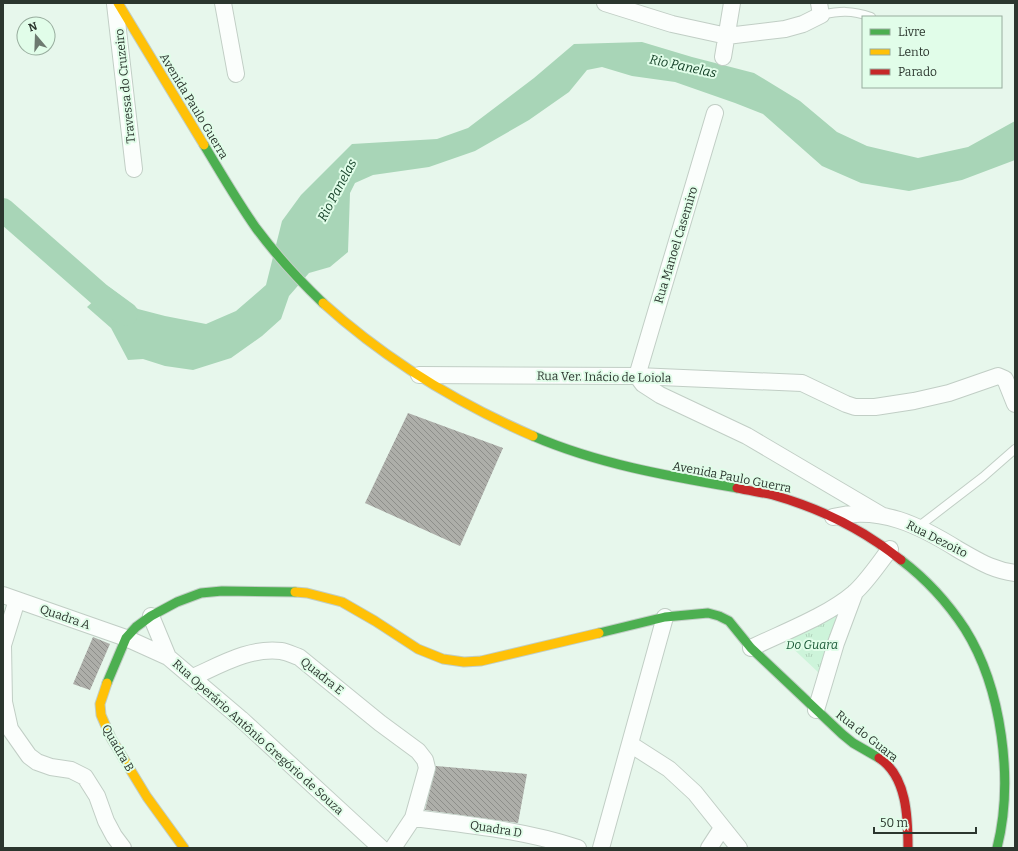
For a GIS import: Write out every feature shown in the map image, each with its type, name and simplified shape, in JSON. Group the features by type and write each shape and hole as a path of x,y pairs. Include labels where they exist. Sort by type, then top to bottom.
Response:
{"main road":[{"name":"Avenida Paulo Guerra","path":"116,3 234,195 252,221 281,258 316,297 337,316 388,356 467,404 553,445 631,468 675,478 774,495 811,507 863,532 890,550 924,578 948,605 976,647 992,686 1000,723 1004,759 1003,805 997,848"},
{"name":"Rua do Guara","path":"126,638 136,627 151,616 177,602 201,594 222,591 253,590 307,593 342,602 375,621 418,650 443,659 464,662 481,661 665,617 708,613 719,616 728,621 751,648 842,734 856,745 885,763 893,771 900,784 907,818 908,848"},
{"name":"Quadra B","path":"126,638 103,692 100,704 101,715 111,738 147,797 184,848"}],"street":[{"name":"Travessa do Cruzeiro","path":"116,3 134,169"},
{"path":"223,3 236,74"},
{"path":"605,3 672,24 727,36 785,30 803,24 820,9"},
{"path":"723,57 732,3"},
{"name":"Rua Manoel Casemiro","path":"637,376 715,113"},
{"name":"Rua Ver. Inácio de Loiola","path":"419,375 637,376 802,382 855,407 875,407 914,401 949,393 998,376 1005,379 1015,404"},
{"path":"637,376 643,384 660,395 747,436 881,515"},
{"name":"Rua Dezoito","path":"833,517 846,514 863,513 881,515 918,527 980,562 1000,571 1015,573"},
{"path":"751,648 838,605 855,592 890,550"},
{"path":"816,710 836,642 855,592"},
{"path":"10,597 3,645 4,702 10,729 29,756 37,762 51,767 71,770 85,777 97,796 114,836 123,848"},
{"name":"Quadra A","path":"10,597 126,638"},
{"path":"151,616 168,657"},
{"path":"601,848 665,617"},
{"name":"Rua Operário Antônio Gregório de Souza","path":"126,638 168,657 193,677 241,719 381,848"},
{"name":"Quadra E","path":"193,677 252,653 282,651 298,657 380,723 418,751 425,760 427,768 412,818"},
{"path":"630,744 669,769 695,793 720,830 739,848"},
{"path":"393,848 412,818"},
{"name":"Quadra D","path":"412,818 512,831 544,837 578,848"},
{"path":"709,848 720,830"},
{"path":"720,830 725,848"}],"lane":[{"path":"820,9 857,12 868,16"},
{"path":"918,527 983,477 1015,449"}],"green space":[{"name":"Do Guara","path":"837,614 820,674 784,640"}],"water":[{"path":"642,42 754,73 800,101 837,132 867,146 918,158 968,147 1015,121 1015,160 962,180 909,191 861,183 822,166 763,114 675,82 632,76 602,67 587,70 569,92 529,120 475,151 429,167 373,175 355,183 350,193 348,252 330,267 309,273 289,296 281,319 262,336 231,358 193,370 165,366 143,359 128,360 111,328 87,307 109,287 138,309 206,324 236,311 266,285 282,221 301,195 352,144 437,139 468,128 534,78 574,44"}],"building":[{"path":"408,413 503,448 460,546 365,503"},
{"path":"93,637 110,644 90,690 73,684"},
{"path":"436,766 527,774 518,823 425,810"}],"waterway":[{"name":"Rio Panelas","path":"3,210 100,295 126,314"}],"traffic: fast":[{"path":"204,145 256,228 288,267 323,303"},
{"path":"533,436 558,446 608,462 659,474 737,488"},
{"path":"901,560 928,583 958,619 978,653 988,679 996,707 1004,765 1002,822 997,848"},
{"path":"107,683 126,638 136,627 151,616 177,602 201,593 222,591 295,592"},
{"path":"599,633 665,617 708,613 719,616 729,621 751,648 842,734 853,743 879,758"}],"traffic: slow":[{"path":"118,3 204,145"},
{"path":"323,303 371,343 423,378 477,409 533,436"},
{"path":"295,592 307,593 342,602 418,649 443,659 464,662 481,661 599,633"},
{"path":"107,683 100,704 101,715 111,738 147,797 184,848"}],"traffic: jam":[{"path":"737,488 773,495 824,513 872,539 901,560"},
{"path":"879,758 895,775 904,798 908,848"}]}
